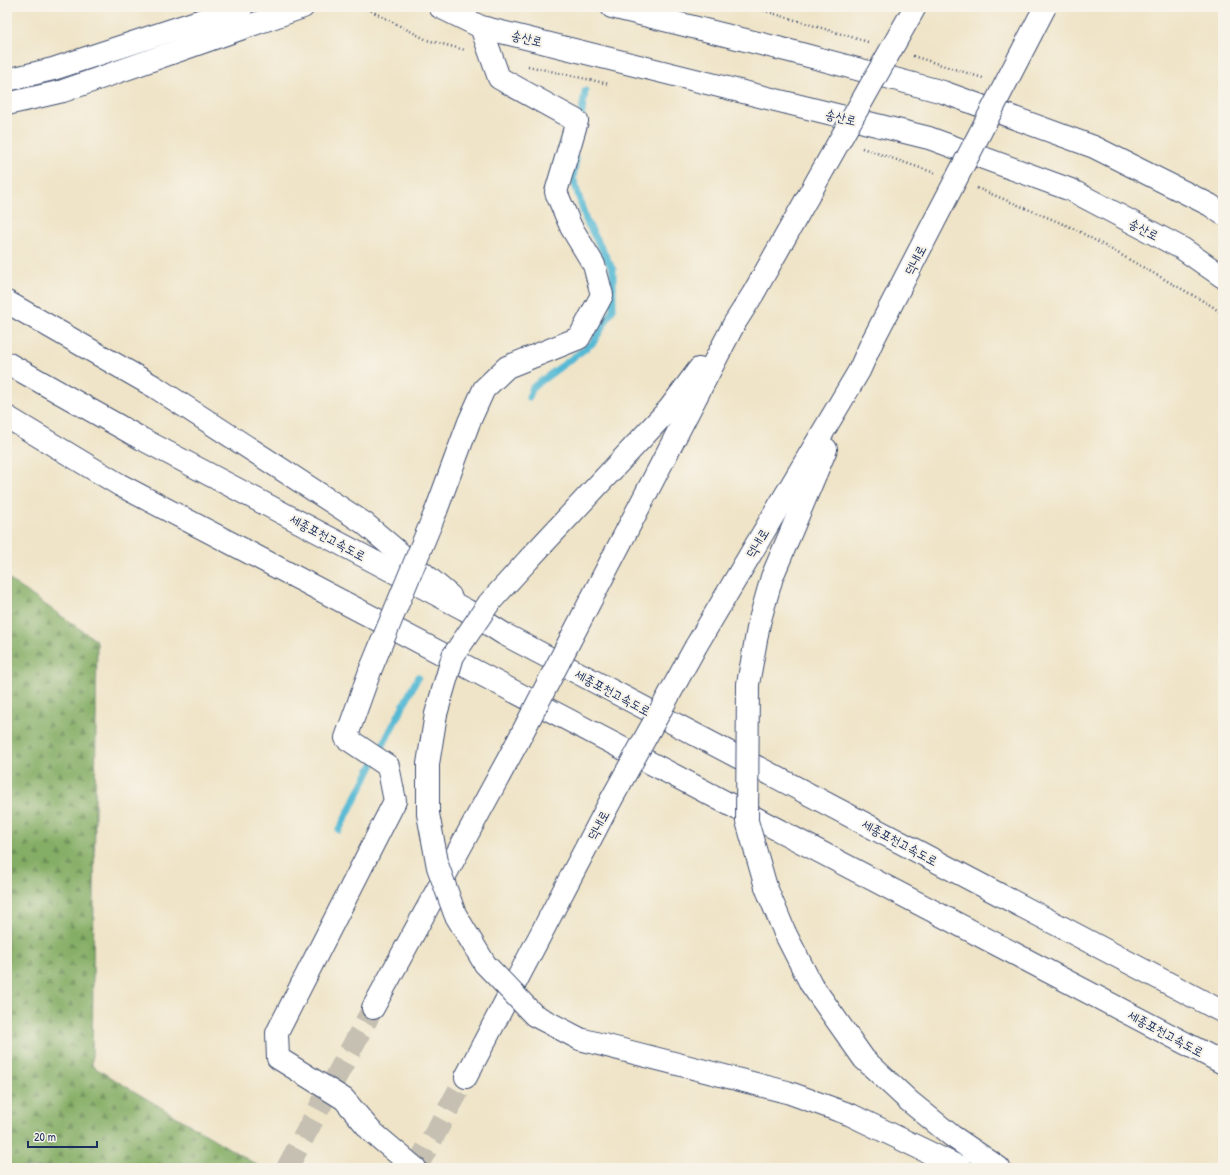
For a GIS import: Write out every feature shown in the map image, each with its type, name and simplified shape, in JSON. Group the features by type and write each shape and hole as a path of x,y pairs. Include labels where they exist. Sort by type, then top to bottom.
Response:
{"main road":[{"path":"7,80 53,69 242,7"},
{"path":"7,104 62,91 302,7"},
{"name":"송산로","path":"440,7 481,27 929,138 1071,190 1183,249 1223,277"},
{"path":"612,7 790,51 943,92 1094,147 1210,205 1223,214"},
{"path":"373,1008 517,743 734,324 753,294 915,7"},
{"name":"덕내로","path":"466,1077 611,800 696,646 859,371 872,342 1045,7"},
{"path":"415,1168 371,1131 344,1099 278,1058 277,1033 395,801 388,766 346,738 370,671 436,511 469,422 484,389 507,367 579,338 602,295 594,265 571,227 556,192 577,121 499,78 481,27"},
{"path":"7,302 155,387 364,523 466,610"},
{"path":"734,324 669,409 489,603 453,656 436,714 428,764 428,814 438,867 455,914 485,964 534,1014 580,1039 787,1092 851,1115 961,1168"},
{"name":"세종포천고속도로","path":"7,363 142,439 466,610 504,634 1223,1012"},
{"path":"859,371 772,577 758,623 748,684 747,821 766,887 784,934 811,984 864,1059 909,1101 952,1136 999,1168"},
{"name":"세종포천고속도로","path":"7,417 120,485 1223,1063"}],"path":[{"path":"364,7 427,40 615,86"},
{"path":"861,148 942,175"},
{"path":"971,186 1073,228 1212,306 1223,315"}],"green space":[{"path":"7,578 97,641 92,1066 262,1168 7,1168"}],"waterway":[{"path":"581,119 585,91"},
{"path":"529,397 533,387 593,343 613,309 613,270 586,220 573,178 576,159"},
{"path":"339,830 418,677"}],"tunnel":[{"path":"287,1168 373,1008"},
{"path":"416,1168 466,1077"}]}
